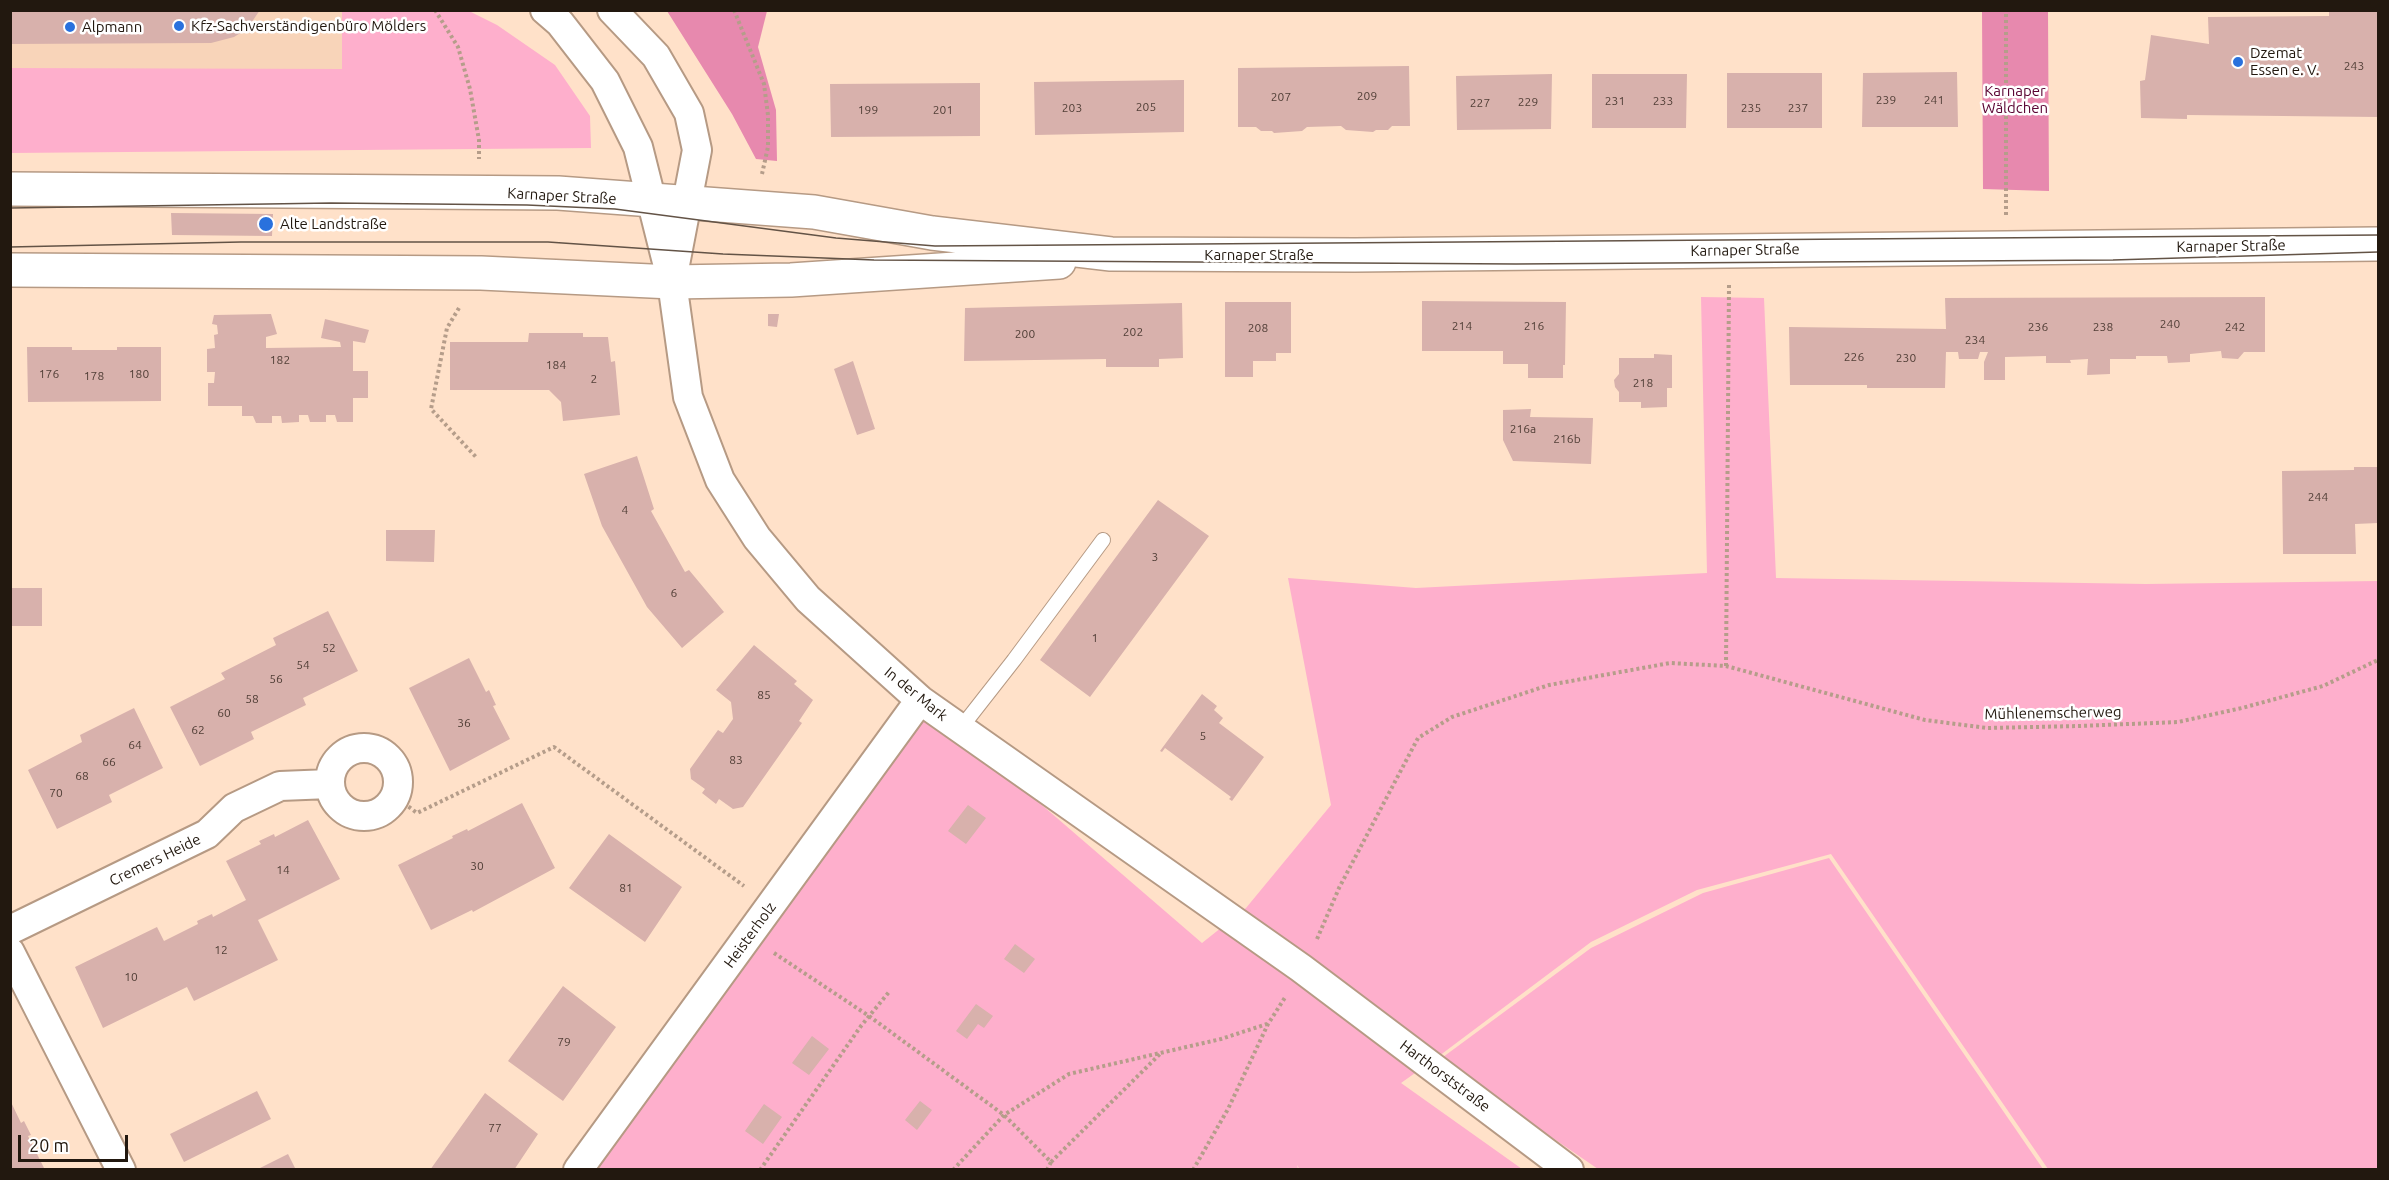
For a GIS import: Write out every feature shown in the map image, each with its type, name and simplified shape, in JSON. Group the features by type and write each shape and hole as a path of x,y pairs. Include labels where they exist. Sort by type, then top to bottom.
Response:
{"main road":[{"name":"Karnaper Straße","path":"10,189 558,193 814,212 932,233 1111,254 1355,255 2379,244"},
{"name":"Karnaper Straße","path":"10,270 481,273 672,282 791,280 1073,261 1111,254"}],"street":[{"path":"545,10 560,23 605,81 638,147 672,282"},
{"path":"612,10 656,56 689,113 697,150 672,282"},
{"name":"In der Mark","path":"672,282 688,397 720,480 757,538 808,599 920,700 1311,976"},
{"name":"Heisterholz","path":"578,1170 920,700"},
{"path":"361,748 373,750 384,755 393,765 397,777 394,796 388,806 380,812 360,816 341,808 332,794 330,784 332,768 344,754 361,748"},
{"name":"Cremers Heide","path":"10,930 207,834 234,808 280,786 330,784"},
{"path":"10,952 121,1170"},
{"name":"Harthorststraße","path":"1311,976 1569,1170"}],"lane":[{"path":"960,729 1103,540"}],"path":[{"path":"435,10 459,47 470,89 478,140 479,193"},
{"path":"734,10 764,84 768,115 768,147 754,207"},
{"path":"2006,10 2007,249"},
{"path":"1726,666 1730,250"},
{"path":"476,457 431,409 447,328 481,273"},
{"name":"Mühlenemscherweg","path":"1311,976 1318,937 1339,888 1418,738 1452,717 1548,685 1670,663 1726,666 1925,720 1987,728 2178,722 2242,708 2323,686 2379,660"},
{"path":"394,796 417,813 554,747 771,907"},
{"path":"748,937 869,1016 1005,1115 1051,1162"},
{"path":"760,1170 869,1016 890,992"},
{"path":"953,1170 1005,1115 1069,1074 1221,1039 1268,1024 1228,1109 1193,1170"},
{"path":"1047,1170 1051,1162 1162,1052"}],"shaded area":[{"path":"10,11 374,11 372,102 11,108"},
{"path":"342,11 469,11 497,25 555,65 590,116 591,148 11,153 11,68 342,69"},
{"path":"1701,297 1764,298 1776,578 2146,584 2378,581 2378,1169 2048,1169 1831,854 1697,890 1591,942 1401,1083 1522,1169 1300,1170 1297,1165 1298,1169 578,1170 920,700 1202,943 1246,908 1331,805 1288,578 1416,588 1707,573"},
{"path":"1829,858 2043,1169 1598,1169 1439,1060 1591,948 1703,893"}],"green space":[{"path":"667,11 767,11 758,47 776,110 777,161 756,159 732,114"},
{"name":"Karnaper Wäldchen","path":"1982,11 2048,11 2049,191 1983,189"}],"building":[{"path":"10,10 260,10 247,29 234,37 211,43 10,44"},
{"name":"Dzemat Essen e. V.","path":"2329,10 2378,10 2378,117 2187,115 2187,119 2141,118 2140,81 2145,80 2151,35 2209,44 2208,17 2329,16"},
{"path":"1409,66 1410,126 1392,126 1388,130 1373,132 1346,130 1341,126 1307,127 1302,131 1274,133 1261,131 1256,127 1238,127 1238,68"},
{"path":"1957,72 1958,127 1862,127 1863,73"},
{"path":"1727,73 1822,73 1822,128 1727,128"},
{"path":"1552,74 1551,129 1457,130 1456,76"},
{"path":"1592,74 1687,74 1686,128 1592,128"},
{"path":"1184,80 1184,132 1035,135 1034,82"},
{"path":"980,83 980,136 831,137 830,84"},
{"path":"171,213 273,214 272,236 172,235"},
{"path":"2265,297 2265,352 2244,352 2238,359 2222,358 2221,351 2190,354 2190,362 2168,363 2167,356 2136,356 2136,359 2110,359 2110,374 2087,375 2088,359 2070,360 2071,363 2046,363 2046,356 2005,357 2005,380 1984,380 1984,362 1988,352 1980,352 1978,359 1959,359 1958,352 1946,352 1945,388 1790,385 1789,327 1946,329 1945,298"},
{"path":"1422,301 1566,302 1563,378 1528,378 1528,364 1503,364 1503,351 1422,351"},
{"path":"1225,302 1291,302 1291,353 1276,353 1276,361 1253,361 1253,377 1225,377"},
{"path":"1182,303 1183,358 1159,359 1159,367 1106,367 1106,359 964,361 965,308"},
{"path":"271,314 277,334 266,337 266,348 341,347 340,342 321,338 325,319 369,330 365,343 353,341 353,371 368,371 368,398 353,398 353,422 337,422 335,415 326,415 326,422 310,422 308,415 299,415 299,422 282,423 281,416 272,416 272,423 256,423 253,416 242,416 242,406 208,406 208,383 214,383 215,372 207,372 207,349 215,348 214,335 218,334 217,325 212,324 214,315"},
{"path":"768,314 779,314 777,327 768,326"},
{"path":"529,333 583,333 583,337 608,337 611,362 615,361 620,415 563,421 561,402 549,390 450,390 450,342 528,342"},
{"path":"27,347 117,350 117,347 161,347 161,401 28,402"},
{"path":"1654,354 1672,355 1672,388 1667,388 1667,407 1641,408 1641,402 1619,402 1619,392 1614,380 1619,374 1619,358 1654,358"},
{"path":"853,361 875,429 857,435 834,369"},
{"path":"1531,409 1530,417 1593,418 1591,464 1513,461 1503,440 1503,410"},
{"path":"637,456 654,509 651,511 685,572 689,570 724,612 682,648 647,607 602,526 584,474"},
{"path":"2354,467 2378,467 2378,523 2355,524 2356,554 2283,554 2282,471 2354,470"},
{"path":"1158,500 1209,536 1090,697 1040,660"},
{"path":"386,530 435,530 434,562 386,561"},
{"path":"10,588 42,588 42,626 10,626"},
{"path":"328,611 358,671 303,698 306,705 251,732 254,739 200,766 170,707 225,679 221,673 276,645 273,638"},
{"path":"754,645 797,681 794,684 813,700 799,721 802,723 743,807 733,809 719,799 716,804 702,793 705,789 691,779 690,769 718,730 723,733 733,719 731,702 716,690"},
{"path":"469,658 486,692 489,690 496,705 493,706 510,739 450,771 409,688"},
{"path":"1202,694 1217,706 1214,710 1223,718 1219,723 1264,757 1232,801 1229,799 1231,797 1165,748 1162,752 1160,751"},
{"path":"134,708 163,768 109,795 112,802 57,829 28,770 82,742 80,735"},
{"path":"522,803 555,868 473,912 472,910 431,930 398,865"},
{"path":"968,805 986,818 966,844 948,831"},
{"path":"308,820 340,879 258,920 278,960 194,1001 187,987 103,1028 75,967 157,927 164,941 198,924 197,921 212,914 213,917 246,900 226,861 261,844 259,841 274,834 275,837"},
{"path":"609,834 682,887 645,942 569,888"},
{"path":"1015,944 1035,959 1024,973 1004,959"},
{"path":"563,986 616,1027 563,1101 508,1061"},
{"path":"976,1004 993,1016 984,1028 978,1024 967,1039 956,1031"},
{"path":"812,1036 829,1049 809,1075 792,1063"},
{"path":"257,1091 271,1119 184,1162 170,1134"},
{"path":"485,1093 538,1134 514,1170 430,1170"},
{"path":"10,1100 21,1123 24,1121 31,1135 28,1136 45,1170 10,1170"},
{"path":"920,1101 932,1110 917,1130 905,1120"},
{"path":"764,1104 782,1117 763,1144 745,1131"},
{"path":"288,1154 296,1170 256,1170"}],"tram line":[{"path":"10,208 331,203 527,205 615,209 836,238 935,246 2378,235"},
{"path":"10,247 241,242 548,242 723,254 874,260 1516,264 2113,260 2378,252"}],"place":[{"name":"Kfz-Sachverständigenbüro Mölders","path":"179,26"},
{"name":"Alpmann","path":"70,27"},
{"name":"Dzemat Essen e. V.","path":"2238,62"},
{"name":"Alte Landstraße","path":"266,224"}]}
